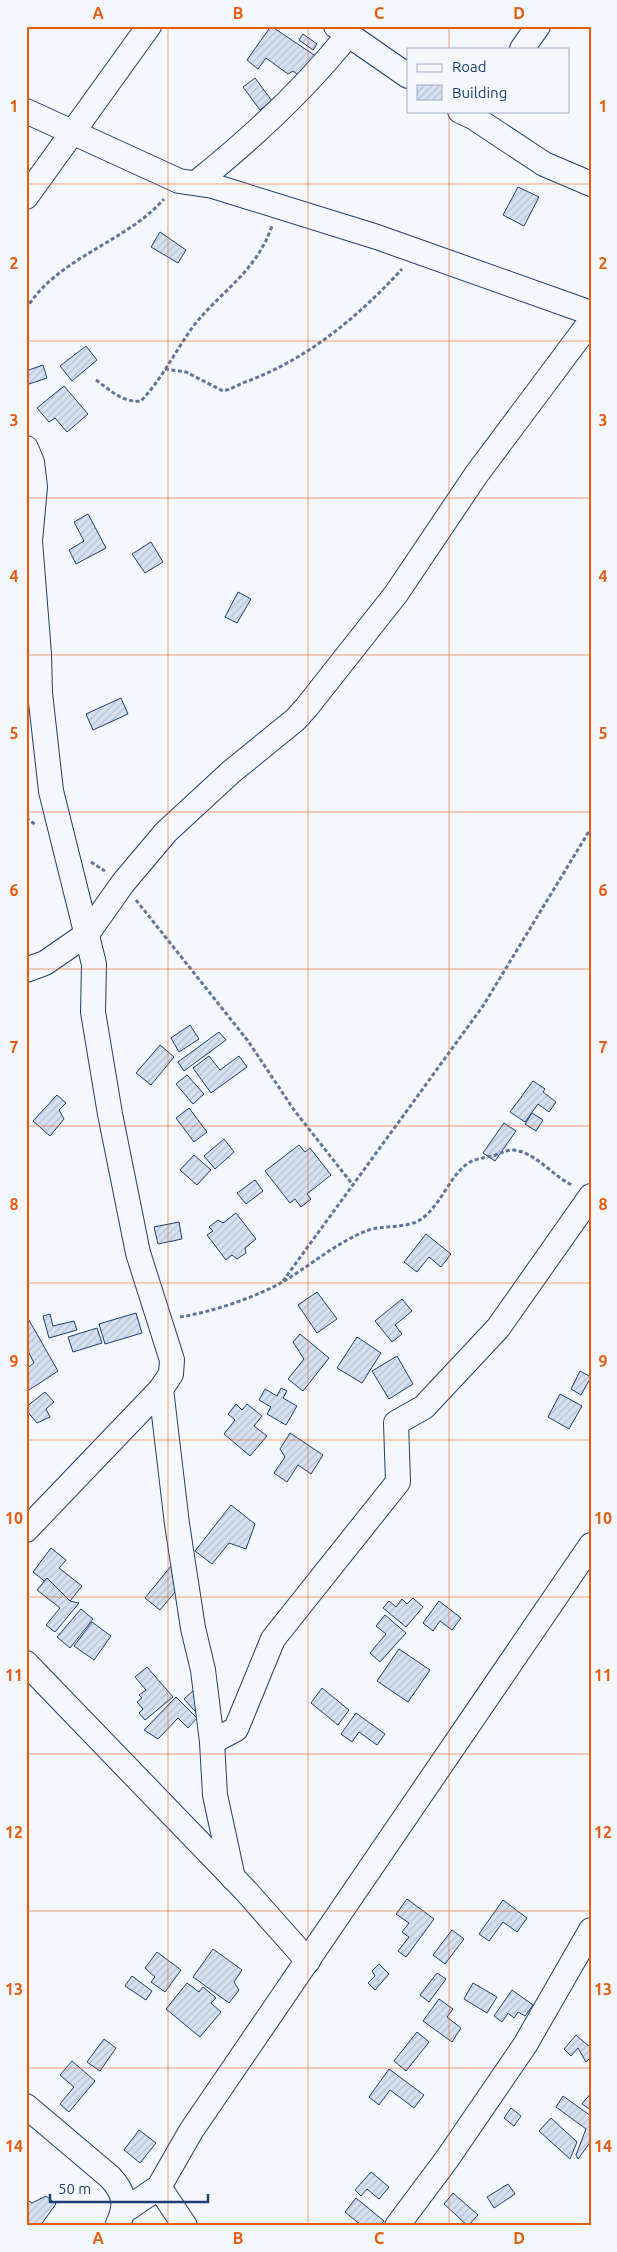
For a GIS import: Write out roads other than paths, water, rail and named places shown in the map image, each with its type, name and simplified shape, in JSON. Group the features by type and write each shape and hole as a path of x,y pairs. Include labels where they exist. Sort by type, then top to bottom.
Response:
{"street":[{"path":"29,185 72,132 149,26"},
{"path":"523,48 538,26"},
{"path":"188,182 237,150 299,90 342,30 407,75"},
{"path":"26,111 188,182 213,186 278,206 418,252 591,313"},
{"path":"470,113 544,164 591,184"},
{"path":"26,970 44,963 87,934 122,883 166,832 231,772 296,720 396,594 476,475 591,321"},
{"path":"26,448 32,462 35,487 30,541 40,693 51,791 94,964 93,1012 110,1114 138,1253 157,1318 172,1360 171,1374 161,1389 26,1530"},
{"path":"212,1742 236,1729 273,1639 398,1482 396,1423 424,1407 498,1328 584,1191"},
{"path":"161,1389 177,1524 193,1628 203,1670 212,1742 215,1795 233,1878"},
{"path":"120,2218 158,2187 191,2131 591,1545"},
{"path":"26,1663 233,1878 308,1961"},
{"path":"397,2226 442,2166 525,2045 591,1930"},
{"path":"26,2106 110,2177 121,2189 120,2218"},
{"path":"158,2187 185,2226"}]}
